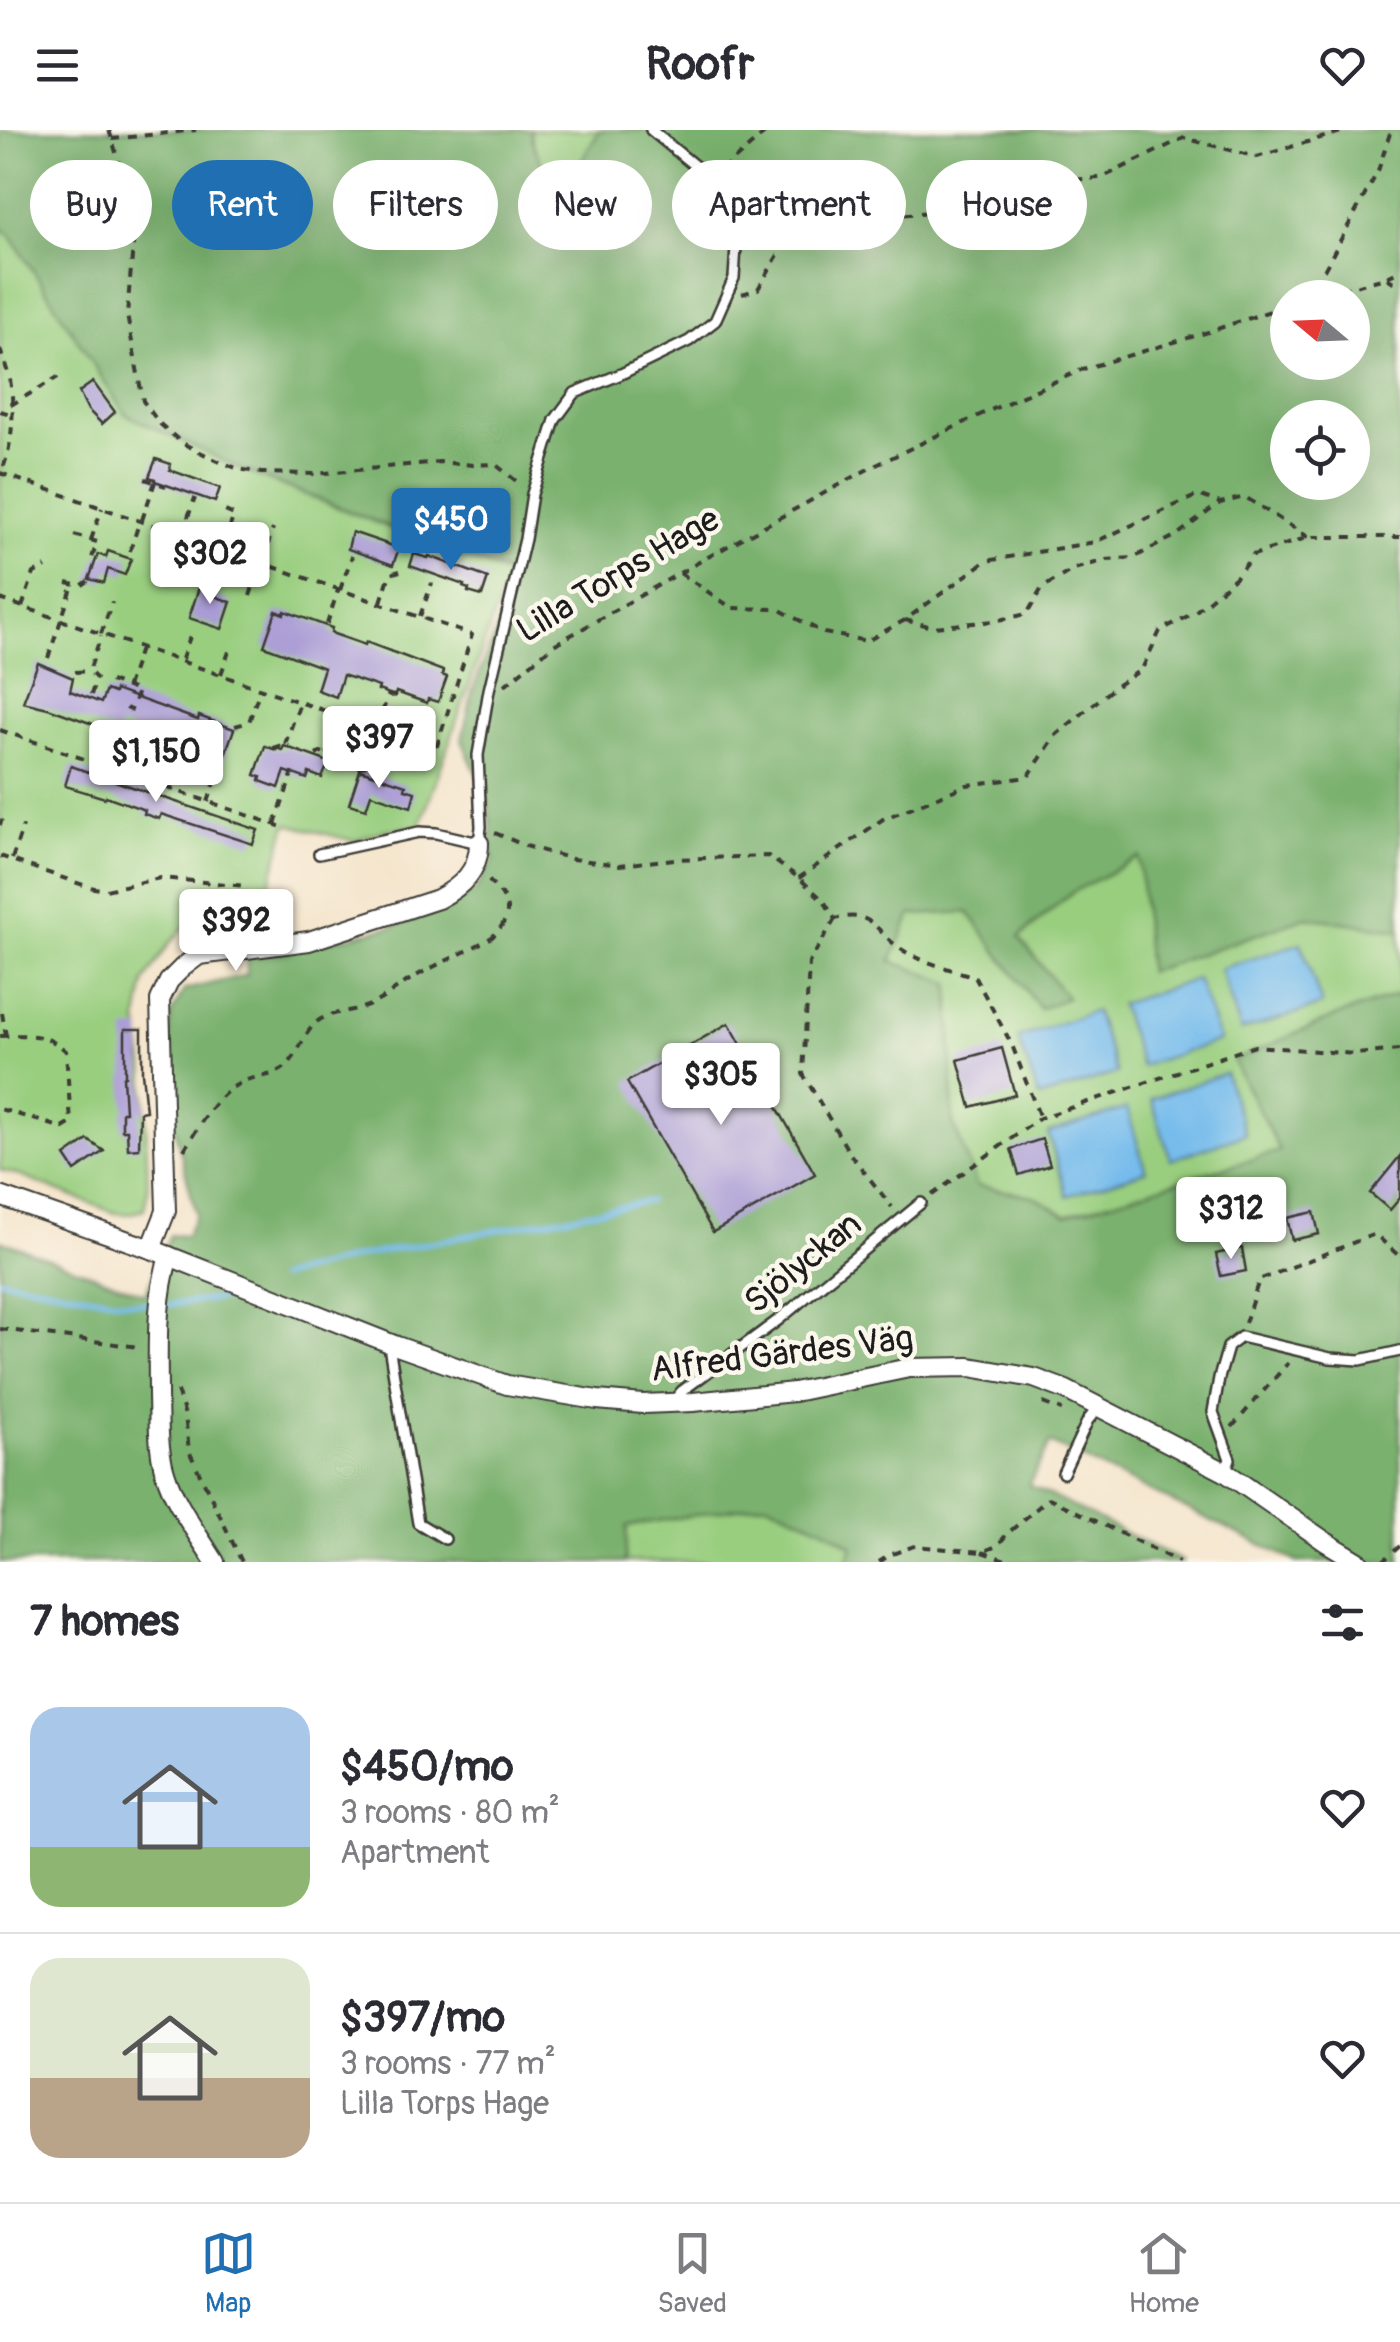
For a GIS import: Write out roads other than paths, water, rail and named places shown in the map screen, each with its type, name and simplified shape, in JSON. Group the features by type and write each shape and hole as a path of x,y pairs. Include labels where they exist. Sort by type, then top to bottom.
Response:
{"street":[{"path":"215,1562 178,1502 158,1443 160,1253 166,1211 160,1000 168,981 199,955 309,940 438,899 456,889 474,868 480,835"},
{"name":"Alfred Gärdes Väg","path":"0,1196 507,1385 615,1402 676,1403 794,1392 909,1368 970,1368 1034,1378 1066,1390 1225,1472 1359,1562"}],"lane":[{"path":"319,854 419,832 480,835 478,755 489,690 532,494 555,420 574,392 622,374 689,341 716,321 734,278 737,231 712,180 652,130"},
{"name":"Sjölyckan","path":"676,1403 682,1391 777,1322 920,1203"},
{"path":"1225,1472 1230,1459 1214,1412 1228,1347 1241,1337 1330,1358 1360,1360 1400,1351"},
{"path":"389,1343 418,1523 444,1539"},
{"path":"1063,1473 1088,1420 1098,1408"}],"water":[{"path":"1301,943 1322,1005 1241,1031 1220,969"},
{"path":"1197,979 1220,1041 1141,1066 1120,1004"},
{"path":"1095,1011 1117,1073 1039,1098 1018,1038"},
{"path":"1225,1073 1245,1134 1171,1160 1151,1099"},
{"path":"1127,1108 1146,1171 1067,1196 1048,1133"}],"waterway":[{"path":"279,1278 365,1255 649,1201"},
{"path":"0,1279 151,1304"},
{"path":"168,1305 227,1298"}]}
